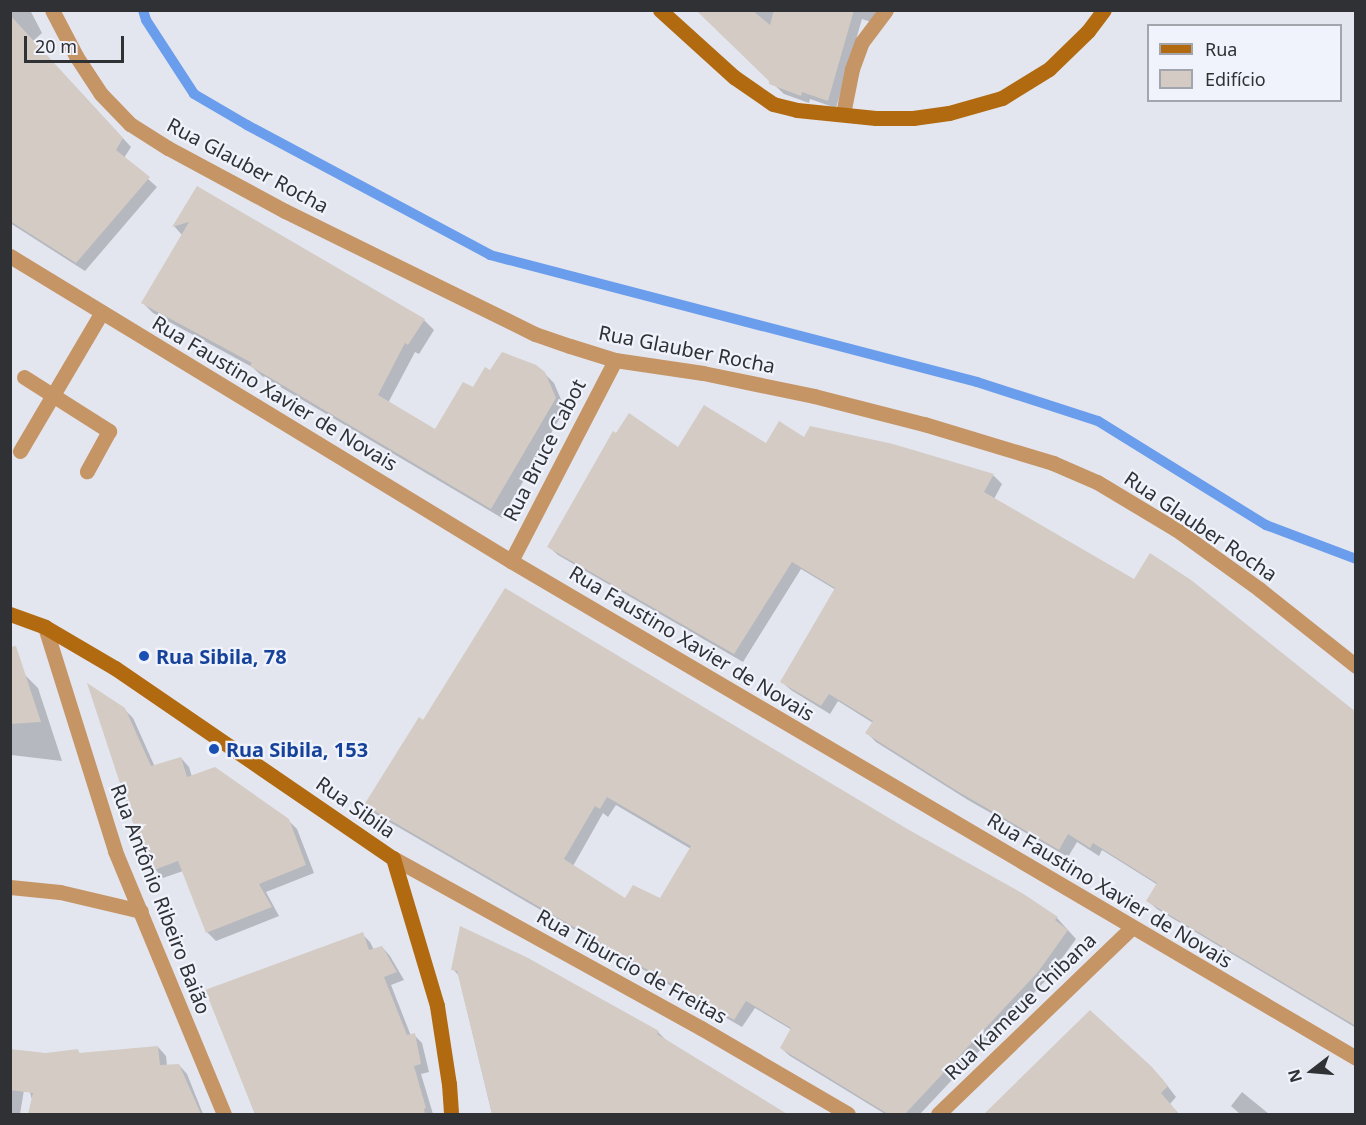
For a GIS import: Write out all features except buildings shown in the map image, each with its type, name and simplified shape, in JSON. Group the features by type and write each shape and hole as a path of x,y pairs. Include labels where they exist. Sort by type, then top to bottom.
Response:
{"street":[{"name":"Rua Glauber Rocha","path":"52,10 76,56 101,94 130,124 285,211 535,334 615,360 702,373 814,396 924,424 1053,463 1097,482 1177,530 1260,589 1356,666"},
{"path":"660,10 734,77 767,100 797,110 913,118 949,113 1002,98 1049,69 1088,32 1104,10"},
{"path":"843,114 852,69 862,42 886,10"},
{"name":"Rua Faustino Xavier de Novais","path":"10,256 511,561 1356,1058"},
{"path":"20,451 102,312"},
{"name":"Rua Bruce Cabot","path":"511,561 615,360"},
{"path":"24,377 109,431 87,471"},
{"name":"Rua Sibila","path":"10,614 45,627 115,668 393,858 437,1006 450,1084 451,1114"},
{"name":"Rua Antônio Ribeiro Baião","path":"45,627 115,851 224,1114"},
{"name":"Rua Tiburcio de Freitas","path":"393,858 701,1028 848,1114"},
{"path":"10,887 60,892 141,911"},
{"name":"Rua Kameue Chibana","path":"938,1114 1132,927"}],"waterway":[{"path":"143,10 146,20 194,94 247,125 490,255 977,382 1098,421 1266,525 1356,559"}],"place":[{"name":"Rua Sibila, 78","path":"144,656"},
{"name":"Rua Sibila, 153","path":"214,749"}]}
